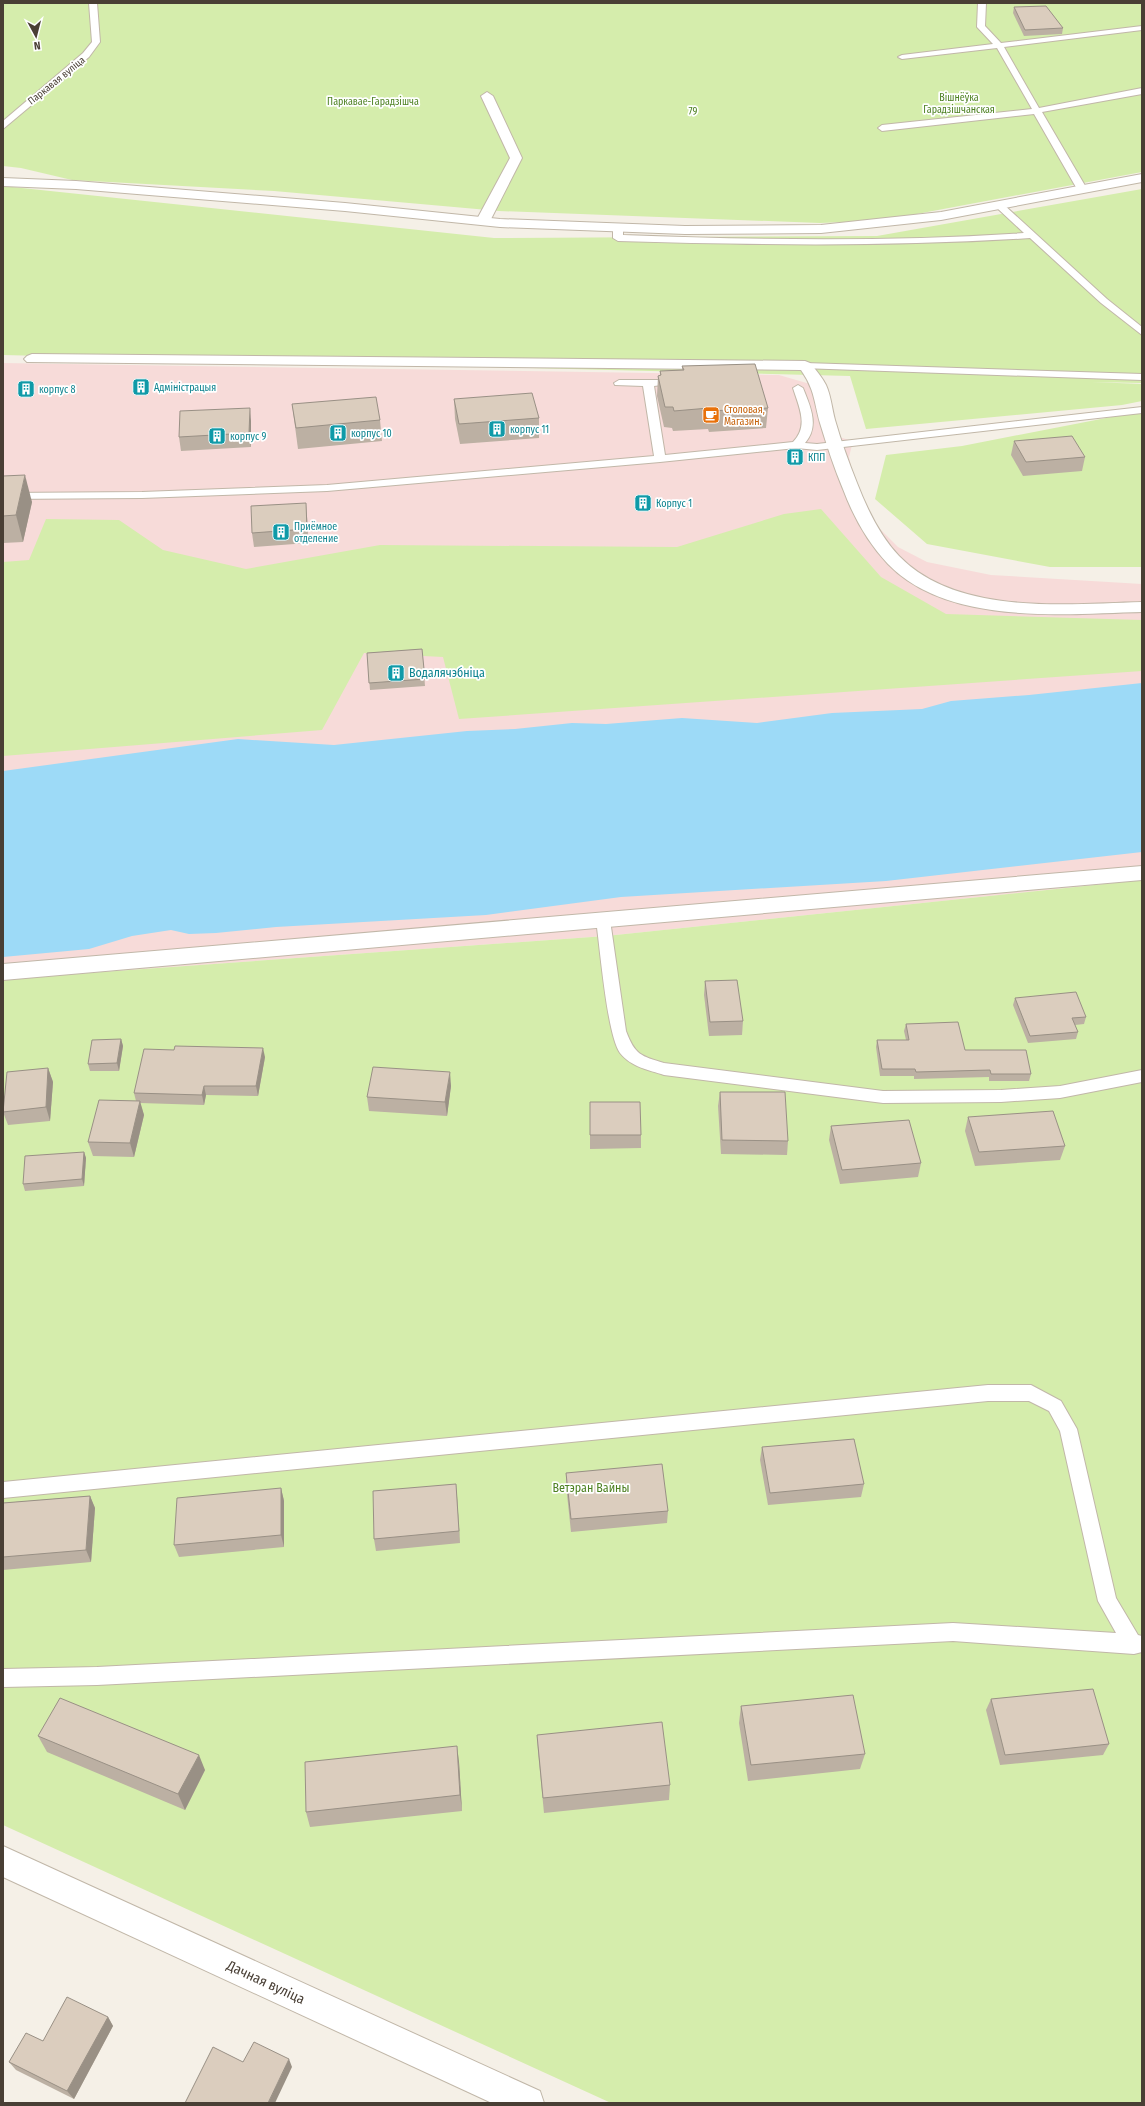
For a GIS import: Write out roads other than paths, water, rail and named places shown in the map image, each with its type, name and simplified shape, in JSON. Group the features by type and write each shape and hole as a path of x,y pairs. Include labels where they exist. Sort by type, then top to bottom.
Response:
{"street":[{"path":"483,221 516,158 487,96"},
{"path":"3,182 76,185 337,206 483,221 685,230 821,230 941,216 1142,178"},
{"path":"32,359 805,366 818,383 851,490 861,513 876,538 901,568 930,586 951,595 1000,605 1060,608 1142,606"},
{"path":"3,972 1142,873"},
{"name":"Дачная вуліца","path":"3,1860 528,2103"}],"lane":[{"name":"Паркавая вуліца","path":"3,126 31,100 86,55 96,42 93,3"},
{"path":"982,3 981,28 999,45 1082,189"},
{"path":"902,57 1142,28"},
{"path":"882,128 1036,111 1142,91"},
{"path":"998,205 1142,332"},
{"path":"618,228 618,238 725,242 833,243 960,241 1031,235"},
{"path":"805,366 1142,377"},
{"path":"619,383 668,382"},
{"path":"648,383 660,459"},
{"path":"796,445 806,435 809,424 798,388"},
{"path":"3,496 142,495 327,488 660,459 796,445 817,447 836,443 1142,410"},
{"path":"604,920 619,1031 626,1050 639,1061 664,1068 883,1097 1001,1096 1060,1092 1142,1076"},
{"path":"3,1490 980,1394 1031,1393 1055,1406 1068,1429 1107,1601 1138,1644"},
{"path":"3,1678 97,1676 953,1632 1138,1644"}],"water":[{"path":"1142,683 1142,852 886,881 621,897 486,915 276,927 216,933 189,934 171,930 132,936 89,949 3,957 3,771 238,739 334,745 467,731 515,729 572,723 606,724 682,718 757,723 832,713 922,709 951,701 1029,695"}],"place":[{"name":"Адміністрацыя","path":"141,387"},
{"name":"корпус 8","path":"26,389"},
{"name":"Столовая, Магазин.","path":"711,415"},
{"name":"корпус 11","path":"497,429"},
{"name":"корпус 10","path":"338,433"},
{"name":"корпус 9","path":"217,436"},
{"name":"КПП","path":"795,457"},
{"name":"Корпус 1","path":"643,503"},
{"name":"Приёмное отделение","path":"281,532"},
{"name":"Водалячэбніца","path":"396,673"}],"park label":[{"name":"Паркавае-Гарадзішча","path":"373,101"},
{"name":"Вішнёўка Гарадзішчанская","path":"959,102"},
{"name":"79","path":"693,111"},
{"name":"Ветэран Вайны","path":"591,1488"}]}
